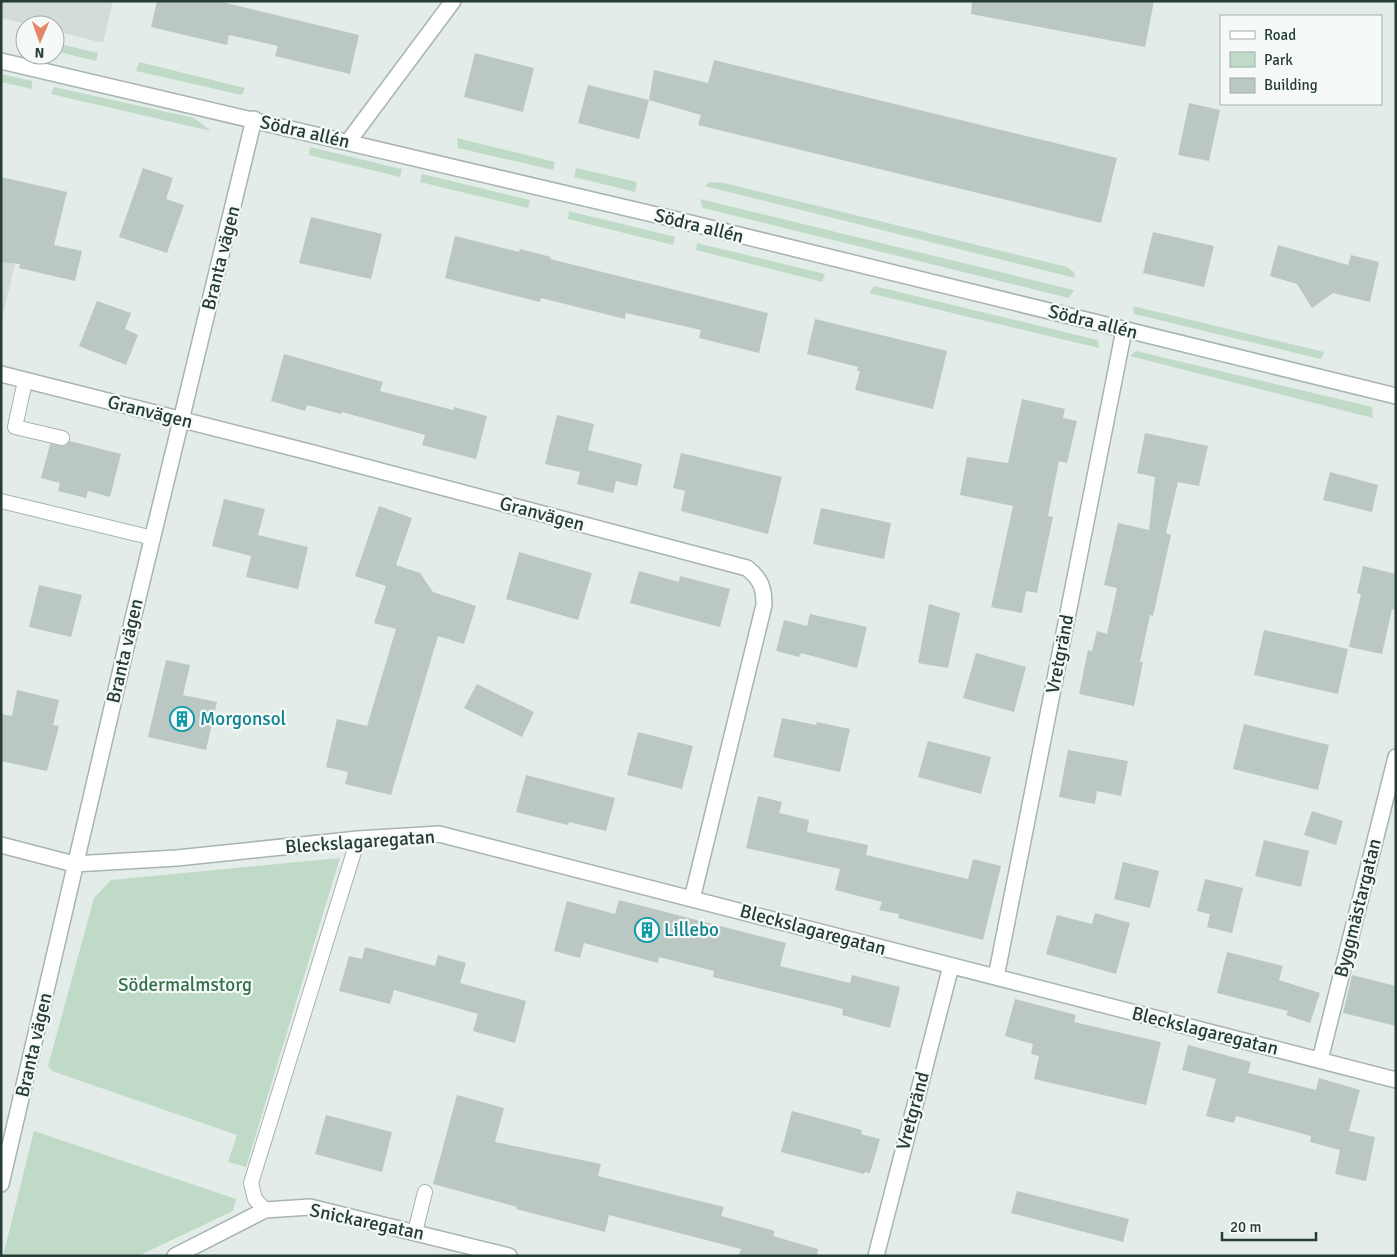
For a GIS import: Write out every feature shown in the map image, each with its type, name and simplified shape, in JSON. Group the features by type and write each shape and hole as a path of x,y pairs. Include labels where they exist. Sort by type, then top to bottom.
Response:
{"street":[{"path":"348,142 452,1"},
{"name":"Södra allén","path":"1,61 348,142 1396,396"},
{"name":"Branta vägen","path":"1,1184 6,1142 254,120"},
{"name":"Vretgränd","path":"996,977 1124,330"},
{"name":"Granvägen","path":"1,374 182,419 747,568 759,577 764,591 764,605 692,899"},
{"name":"Byggmästargatan","path":"1320,1060 1396,757"},
{"name":"Bleckslagaregatan","path":"1,845 74,864 177,858 358,839 439,834 1396,1080"},
{"name":"Vretgränd","path":"876,1256 951,966"},
{"name":"Snickaregatan","path":"174,1256 265,1210 310,1207 508,1256"}],"lane":[{"path":"25,380 15,427 62,438"},
{"path":"1,500 153,538"},
{"path":"265,1210 256,1199 251,1183 358,839"},
{"path":"415,1232 425,1192"}],"shaded area":[{"path":"1,1 113,1 103,43 65,34 65,15 15,15 15,22 1,18"},
{"path":"1,227 22,233 1,324"}],"green space":[{"path":"65,45 98,53 96,61 65,53"},
{"path":"139,62 245,88 242,95 136,71"},
{"path":"1,74 32,81 32,89 1,82"},
{"path":"54,87 194,118 211,131 51,94"},
{"path":"457,138 555,162 553,170 458,148"},
{"path":"310,147 402,169 400,177 309,155"},
{"path":"576,168 637,182 635,192 574,177"},
{"path":"422,174 530,200 528,208 420,182"},
{"path":"710,182 724,183 1067,267 1074,272 1075,278 705,186"},
{"path":"700,199 1074,290 1069,298 703,208"},
{"path":"569,211 675,237 673,245 568,219"},
{"path":"697,243 825,274 822,282 696,250"},
{"path":"874,286 1098,340 1099,348 869,293"},
{"path":"1133,306 1324,352 1321,359 1134,314"},
{"path":"1136,351 1372,407 1373,418 1130,356"},
{"name":"Södermalmstorg","path":"340,858 246,1167 228,1162 237,1135 52,1071 48,1066 94,898 111,880"},
{"path":"34,1131 236,1199 233,1211 138,1256 3,1256"}],"building":[{"path":"157,1 218,1 359,35 350,74 275,56 278,46 229,35 227,45 151,27"},
{"path":"972,1 1154,1 1145,47 971,14"},
{"path":"475,53 534,68 523,112 464,97"},
{"path":"714,60 1117,158 1101,223 698,125 701,115 649,100 654,70 708,83"},
{"path":"588,85 649,100 639,139 578,123"},
{"path":"1189,103 1220,110 1209,161 1178,155"},
{"path":"143,168 173,178 166,199 184,205 167,253 119,237"},
{"path":"1,177 67,192 54,245 82,251 75,281 19,268 20,264 1,262"},
{"path":"311,217 382,234 371,279 299,263"},
{"path":"1153,232 1214,246 1204,287 1143,273"},
{"path":"455,236 519,252 520,249 551,257 550,259 768,313 759,353 699,338 701,330 626,313 625,319 541,298 540,302 445,278"},
{"path":"1278,245 1348,265 1351,255 1379,262 1370,302 1333,293 1312,308 1297,284 1270,276"},
{"path":"97,301 131,313 125,329 138,335 126,365 79,346"},
{"path":"815,319 947,351 933,409 855,390 860,371 857,371 858,367 807,354"},
{"path":"284,354 383,382 380,391 453,410 454,407 487,416 476,459 422,445 425,435 342,412 341,414 307,405 305,411 271,401"},
{"path":"1022,399 1065,409 1063,418 1077,421 1067,463 1059,461 1048,516 1053,517 1037,593 1026,591 1022,613 991,607 1013,506 960,495 967,457 1008,463"},
{"path":"557,415 594,424 588,450 642,464 637,486 616,481 613,493 577,484 580,472 545,464"},
{"path":"1145,433 1208,446 1199,486 1178,482 1166,533 1171,535 1153,616 1150,615 1140,662 1143,662 1134,706 1079,694 1088,650 1092,651 1097,631 1107,634 1117,588 1104,585 1118,523 1149,530 1155,477 1137,473"},
{"path":"70,441 121,454 110,497 88,491 86,498 58,491 60,483 41,478 50,444 64,446"},
{"path":"681,453 782,477 768,534 681,511 685,491 673,488"},
{"path":"1330,472 1378,485 1372,512 1323,500"},
{"path":"224,499 265,509 258,535 308,547 298,589 246,577 251,556 212,546"},
{"path":"379,506 412,518 396,565 420,573 433,592 476,606 464,644 438,636 391,795 345,784 348,772 326,767 337,719 367,726 396,629 374,623 386,586 355,576"},
{"path":"821,508 891,523 884,559 813,544"},
{"path":"519,552 592,573 578,620 506,599"},
{"path":"1363,566 1396,574 1396,610 1392,609 1382,654 1349,647 1361,594 1357,593"},
{"path":"639,571 679,582 680,576 730,589 720,627 630,603"},
{"path":"39,585 82,595 71,637 29,627"},
{"path":"929,604 960,613 948,668 918,663"},
{"path":"810,614 867,627 857,668 801,653 799,657 776,651 784,620 807,626"},
{"path":"1264,630 1348,649 1338,694 1254,675"},
{"path":"976,653 1026,667 1014,712 963,698"},
{"name":"Morgonsol","path":"166,660 190,665 183,695 217,702 206,750 148,737"},
{"path":"477,684 534,712 522,737 464,708"},
{"path":"17,690 59,700 53,725 59,726 47,771 1,761 1,714 12,716"},
{"path":"782,718 816,725 817,722 850,729 840,772 773,757"},
{"path":"1244,724 1329,745 1318,790 1233,769"},
{"path":"638,732 693,746 682,789 627,775"},
{"path":"928,741 991,757 981,794 918,777"},
{"path":"1068,750 1128,761 1121,796 1097,791 1095,804 1059,797"},
{"path":"526,775 615,798 606,831 569,822 568,825 516,812"},
{"path":"758,796 782,802 779,813 809,820 807,832 868,845 866,855 968,879 973,859 1001,866 983,940 898,918 899,914 879,910 882,902 835,890 840,869 746,848"},
{"path":"1312,811 1343,821 1336,845 1304,835"},
{"path":"1264,840 1309,851 1301,887 1255,876"},
{"path":"1123,862 1159,871 1150,908 1114,899"},
{"path":"1205,879 1243,888 1232,933 1207,927 1210,914 1197,911"},
{"path":"619,900 786,943 780,966 850,983 852,975 900,987 890,1028 842,1015 843,1009 713,977 714,971 659,957 658,963 584,943 580,958 554,951 567,901 615,914"},
{"path":"1095,913 1130,923 1116,974 1046,954 1057,915 1092,924"},
{"path":"365,947 435,966 438,955 466,963 460,983 526,1001 515,1043 473,1031 478,1014 394,990 390,1004 339,991 349,956 362,959"},
{"path":"1227,952 1283,966 1279,980 1320,993 1310,1023 1286,1015 1288,1011 1217,993"},
{"path":"1352,975 1396,986 1396,1026 1343,1013"},
{"path":"1015,999 1076,1015 1074,1022 1161,1042 1146,1105 1034,1079 1039,1056 1031,1054 1033,1044 1005,1036"},
{"path":"1188,1045 1251,1062 1248,1073 1316,1090 1319,1078 1360,1090 1349,1131 1375,1137 1366,1181 1335,1174 1340,1150 1310,1142 1311,1136 1236,1116 1234,1123 1206,1116 1216,1079 1182,1070"},
{"path":"457,1095 504,1108 495,1142 601,1164 598,1176 724,1207 721,1216 775,1231 773,1236 818,1249 817,1256 739,1256 741,1249 609,1215 605,1232 516,1209 517,1207 433,1184"},
{"path":"792,1111 862,1130 861,1134 880,1139 870,1173 865,1172 864,1174 781,1152"},
{"path":"326,1115 392,1132 382,1172 315,1154"},
{"path":"1017,1191 1129,1219 1123,1242 1011,1213"}],"place":[{"name":"Morgonsol","path":"182,719"},
{"name":"Lillebo","path":"647,930"}]}
